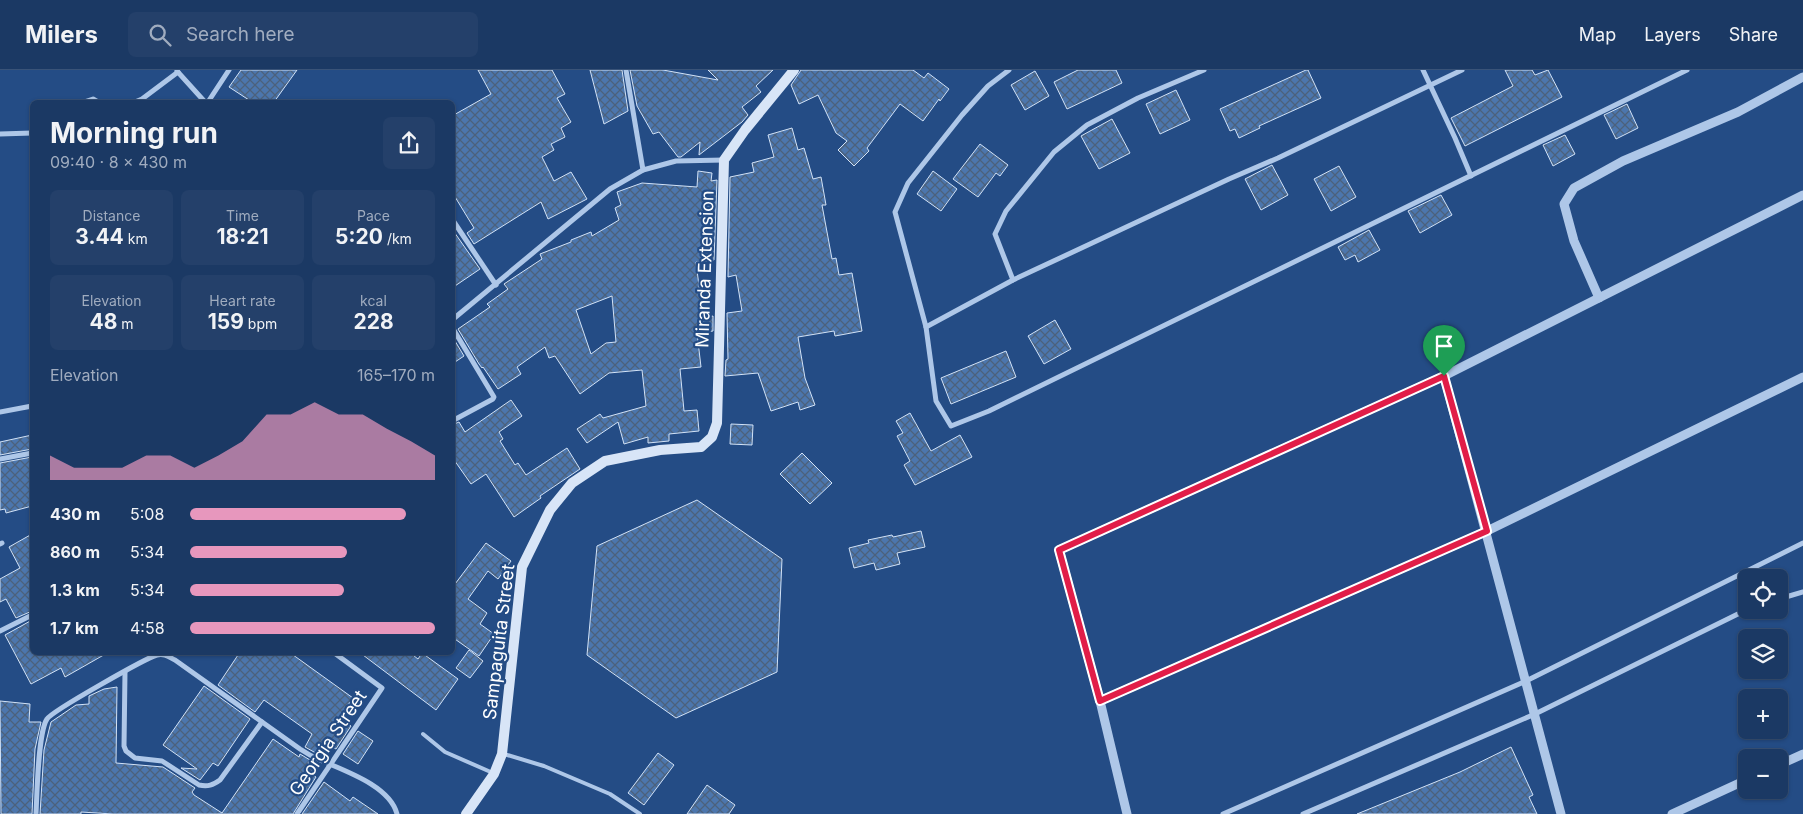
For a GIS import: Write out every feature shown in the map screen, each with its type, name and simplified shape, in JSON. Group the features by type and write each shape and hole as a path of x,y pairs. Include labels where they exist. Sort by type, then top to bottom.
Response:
{"main road":[{"path":"724,160 745,130 794,70"},
{"name":"Miranda Extension","path":"660,450 701,447 712,437 717,423 724,160"},
{"name":"Sampaguita Street","path":"466,814 494,774 502,754 522,567 550,510 572,483 605,461 660,450"}],"street":[{"path":"207,100 229,70"},
{"path":"626,70 643,170"},
{"path":"1009,70 988,86 962,114 908,183 895,212 926,327 936,401 951,426 989,411 1687,70"},
{"path":"1013,280 995,234 1006,211 1054,152 1087,125 1138,98 1204,70"},
{"path":"1423,70 1455,138 1470,176"},
{"path":"926,327 1013,280 1278,158 1462,70"},
{"path":"142,100 177,71 204,100"},
{"path":"1599,298 1574,241 1564,204 1574,188 1623,161 1738,112 1803,77"},
{"path":"0,134 30,133"},
{"path":"455,318 610,189 643,170 676,161 724,160"},
{"path":"1127,814 1100,701 1059,550 1444,376 1803,196"},
{"path":"455,224 496,285"},
{"path":"455,332 494,397 455,419"},
{"path":"1444,376 1487,531 1561,814"},
{"path":"1100,701 1487,531 1803,376"},
{"path":"0,412 30,406"},
{"path":"0,459 30,453"},
{"path":"1224,814 1526,681 1803,543"},
{"path":"1788,596 1803,592"},
{"path":"1304,814 1535,714 1738,614"},
{"path":"0,631 30,616"},
{"path":"36,814 42,733 46,719 56,710 157,655 168,656 316,758 332,764 381,790 395,806 397,814"},
{"name":"Georgia Street","path":"297,814 382,688 337,655"},
{"path":"125,672 124,746 126,751 135,758 162,761 199,785 213,785 220,780 262,722"},
{"path":"1788,761 1803,754"},
{"path":"1672,814 1738,784"}],"lane":[{"path":"423,734 445,752 494,774"},
{"path":"502,754 544,766 610,794 640,814"}],"building":[{"path":"241,70 297,70 275,100 249,100 229,87"},
{"path":"478,70 552,70 565,94 557,98 571,122 561,128 565,137 551,144 554,150 542,157 554,181 571,172 587,199 548,219 541,202 474,244 467,233 474,228 455,197 455,114 491,94"},
{"path":"590,70 622,70 628,111 604,124"},
{"path":"630,70 663,70 718,80 708,70 773,70 756,86 761,92 742,107 748,115 742,122 699,155 700,142 681,157 678,157 659,132 653,134 637,106"},
{"path":"801,70 913,70 924,78 928,73 949,89 923,121 900,104 867,148 869,151 854,166 838,150 847,141 836,133 818,95 799,104 791,85"},
{"path":"1078,70 1116,70 1122,83 1067,109 1054,82"},
{"path":"1308,70 1321,98 1259,126 1260,128 1239,138 1235,129 1230,131 1220,109"},
{"path":"1505,70 1532,70 1535,75 1548,70 1562,97 1465,146 1451,118 1513,86"},
{"path":"1035,71 1049,96 1025,110 1011,85"},
{"path":"1176,90 1190,120 1160,134 1146,104"},
{"path":"1627,104 1638,128 1616,139 1604,115"},
{"path":"1112,119 1130,153 1099,169 1081,136"},
{"path":"792,128 798,150 804,148 813,179 821,177 826,205 822,205 832,259 836,258 839,275 852,273 862,331 835,336 834,331 798,337 805,378 815,405 800,410 798,402 771,411 758,373 725,376 726,360 728,359 727,313 742,311 736,275 728,277 730,177 754,172 752,163 774,157 768,135"},
{"path":"1565,135 1575,154 1553,166 1543,145"},
{"path":"980,144 1008,165 1000,176 996,173 978,197 953,179"},
{"path":"1272,165 1288,195 1261,210 1245,179"},
{"path":"1339,166 1356,197 1331,211 1314,179"},
{"path":"698,171 712,173 711,181 717,180 714,260 696,262 703,318 713,316 713,331 697,333 701,367 680,369 684,411 697,410 699,431 669,434 669,441 648,443 648,437 624,444 618,422 587,443 577,429 600,414 603,418 646,406 642,370 609,373 580,394 555,356 549,358 545,347 517,367 521,374 498,389 479,364 458,329 490,307 487,304 508,289 504,284 542,259 540,254 591,232 592,236 619,220 615,208 621,205 617,192 642,183 697,187","holes":["612,296 616,342 606,343 591,354 576,310"]},
{"path":"933,171 957,189 941,211 917,194"},
{"path":"1441,195 1452,215 1420,233 1408,211"},
{"path":"1369,230 1380,250 1358,262 1355,255 1345,260 1338,247"},
{"path":"455,233 480,269 455,286"},
{"path":"1055,320 1071,349 1044,364 1028,336"},
{"path":"455,341 464,356 455,362"},
{"path":"1006,351 1016,377 951,404 941,378"},
{"path":"511,400 522,416 499,432 503,439 500,441 515,465 518,463 526,475 567,448 580,469 540,496 541,498 514,517 486,474 471,484 455,461 455,424 459,422 465,432"},
{"path":"910,413 931,451 960,435 972,457 915,485 904,465 910,461 897,436 903,433 896,421"},
{"path":"731,424 753,425 752,445 730,444"},
{"path":"30,435 30,449 0,455 0,442"},
{"path":"802,453 832,483 810,504 780,474"},
{"path":"30,457 30,507 6,513 5,509 0,510 0,463"},
{"path":"697,500 782,559 777,672 676,718 587,655 597,546"},
{"path":"921,531 925,547 897,553 900,564 876,570 874,563 854,568 849,548 869,543 868,540"},
{"path":"30,535 30,612 16,618 6,599 0,602 0,579 20,568 9,547"},
{"path":"486,543 511,561 498,579 488,571 468,599 487,613 480,624 494,634 479,656 455,639 455,584"},
{"path":"30,621 30,655 104,655 65,677 61,668 31,684 5,635"},
{"path":"469,650 483,661 470,678 456,668"},
{"path":"238,655 293,655 353,698 339,718 351,726 336,749 327,744 317,754 305,747 312,734 264,700 255,712 218,685"},
{"path":"363,655 413,655 418,659 421,655 425,655 458,679 436,710"},
{"path":"204,686 250,719 218,766 213,763 200,780 181,768 197,769 163,745"},
{"path":"117,687 116,763 163,767 195,788 192,792 194,795 222,813 273,739 299,757 300,754 310,760 308,763 317,769 313,775 316,777 293,814 113,814 81,812 81,814 40,814 44,750 51,722 76,705 89,704 89,696 104,689"},
{"path":"0,701 30,704 29,722 41,722 35,749 32,814 1,814"},
{"path":"358,731 373,741 358,764 343,754"},
{"path":"1511,747 1533,795 1529,797 1537,814 1357,814 1460,772"},
{"path":"658,753 674,765 644,805 628,793"},
{"path":"324,782 350,801 353,797 378,814 302,814"},
{"path":"707,785 735,805 729,814 687,814"}],"route":[{"path":"1444,376 1487,531 1100,701 1059,550 1444,376"}]}
